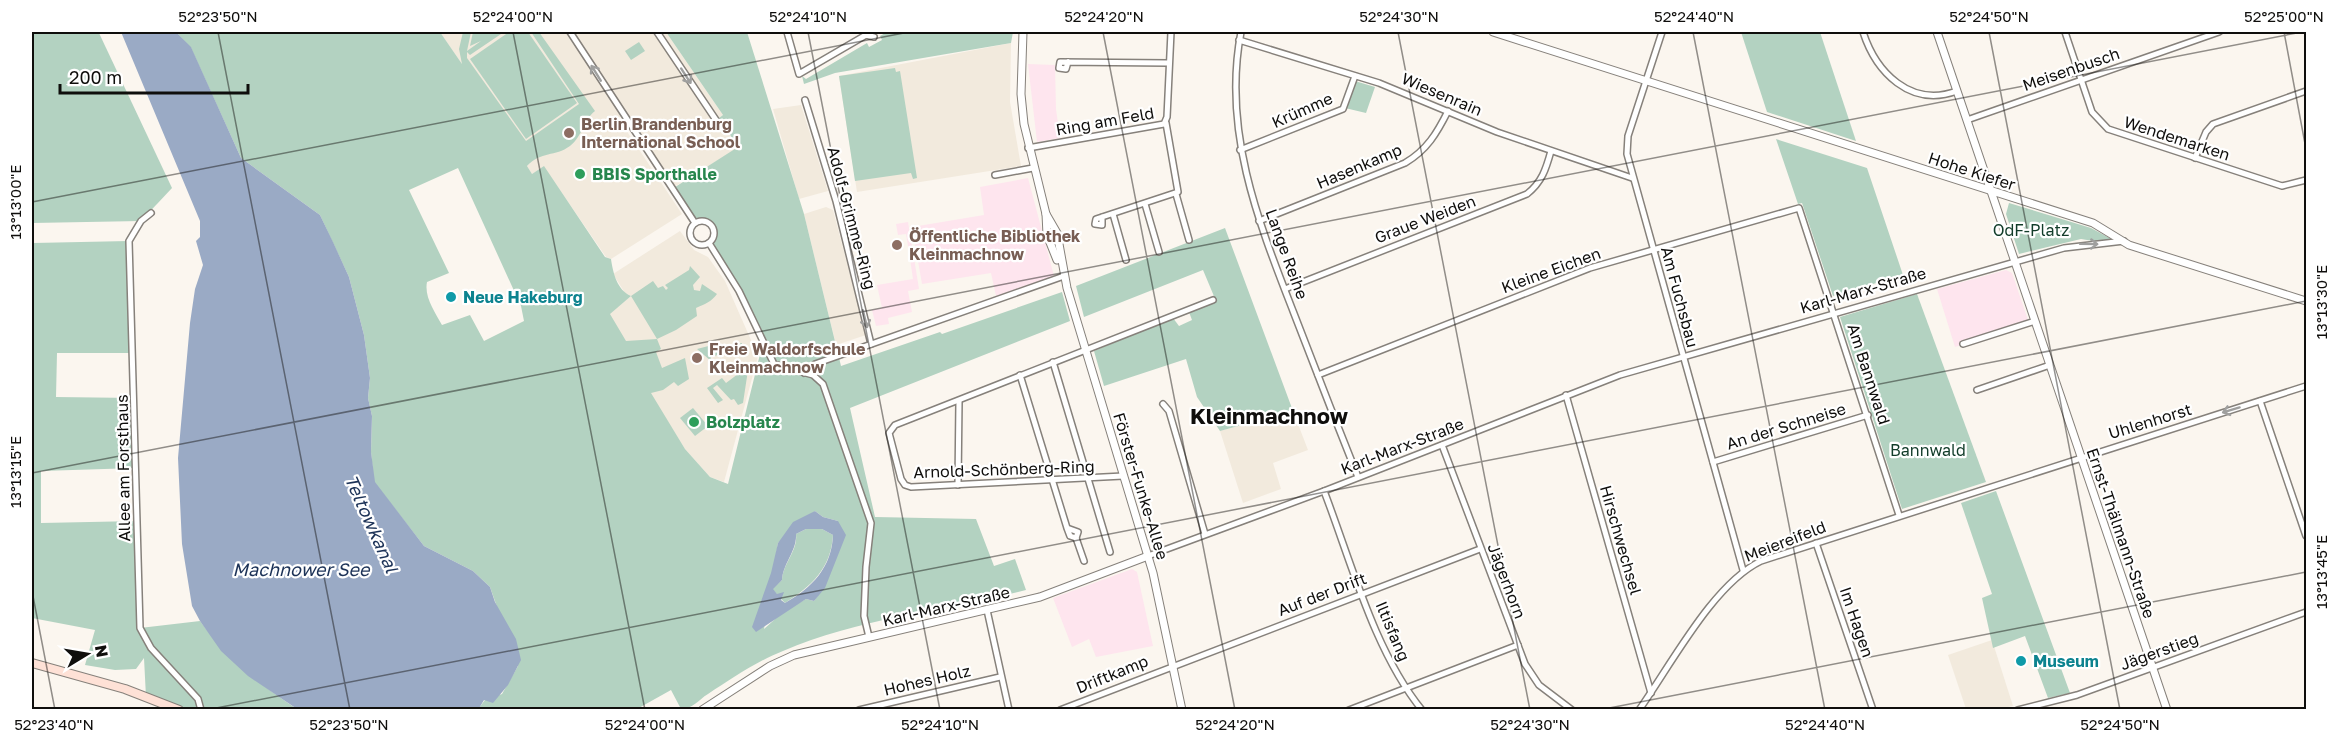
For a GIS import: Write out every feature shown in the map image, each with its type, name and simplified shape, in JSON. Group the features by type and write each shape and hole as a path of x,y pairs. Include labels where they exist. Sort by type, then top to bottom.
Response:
{"main road":[{"path":"32,663 115,686 179,710"}],"street":[{"path":"570,32 695,222"},
{"path":"657,32 716,120"},
{"path":"787,32 799,74 866,35 874,37"},
{"name":"Förster-Funke-Allee","path":"1023,32 1021,94 1028,148 1046,214 1045,225 1050,247 1063,274 1148,556 1174,664 1182,710"},
{"name":"Ring am Feld","path":"1028,148 1160,126 1166,123 1171,32"},
{"name":"Lange Reihe","path":"1241,32 1235,90 1240,150 1259,221 1358,477"},
{"name":"Hohe Kiefer","path":"1493,32 1754,116 1775,125 2093,223 2126,243"},
{"name":"Am Fuchsbau","path":"1662,32 1644,81 1626,145 1632,178 1743,570"},
{"path":"1863,32 1876,63 1893,80 1914,91 1928,94 1957,91"},
{"name":"Ernst-Thälmann-Straße","path":"1937,32 2167,710"},
{"name":"Wendemarken","path":"2065,32 2092,112 2102,125 2113,132 2282,186 2307,180"},
{"name":"Meisenbusch","path":"1967,120 2218,32"},
{"name":"Wiesenrain","path":"1239,40 1409,94 1551,151 1632,178"},
{"path":"1059,62 1168,63"},
{"name":"Krümme","path":"1240,150 1343,109 1355,76"},
{"path":"2195,158 2202,138 2213,124 2307,91"},
{"name":"Adolf-Grimme-Ring","path":"805,100 836,201 871,344"},
{"name":"Hasenkamp","path":"1259,221 1405,163 1418,155 1435,138 1448,111"},
{"path":"1102,217 1176,194 1179,189 1166,123"},
{"name":"Graue Weiden","path":"1285,289 1527,194 1538,186 1551,151"},
{"path":"995,175 1033,168"},
{"path":"1176,194 1189,240"},
{"path":"1145,204 1159,252"},
{"name":"Kleine Eichen","path":"1318,375 1590,268 1799,208"},
{"name":"Am Bannwald","path":"1799,208 1899,515"},
{"name":"Allee am Forsthaus","path":"151,213 141,221 129,241 140,628 151,648 198,699 201,710"},
{"path":"1113,214 1126,260"},
{"path":"695,222 706,221 712,225 714,236 710,243"},
{"path":"695,222 690,230 691,238 697,244 710,243"},
{"path":"710,243 739,291 771,359 781,368 813,375 823,384 868,511 871,533 866,567 864,616 869,637"},
{"name":"Karl-Marx-Straße","path":"702,710 783,660 1060,591 1620,375 2078,244 2126,243 2307,301"},
{"path":"804,373 809,367 1063,274"},
{"name":"Arnold-Schönberg-Ring","path":"1123,476 1051,482 905,485 897,468 889,433 895,425 1213,300"},
{"path":"1963,344 2035,321"},
{"path":"1053,362 1110,552"},
{"path":"1977,390 2050,365"},
{"path":"1020,375 1051,482 1067,528 1078,532 1076,538 1084,561"},
{"name":"Uhlenhorst","path":"1899,515 2307,386"},
{"name":"Hirschwechsel","path":"1566,395 1651,693"},
{"path":"958,485 959,401"},
{"path":"2260,401 2307,536"},
{"path":"1163,404 1169,411 1205,534"},
{"name":"An der Schneise","path":"1713,462 1868,415"},
{"name":"Jägerhorn","path":"1442,445 1518,645 1539,685 1572,710"},
{"name":"Iltisfang","path":"1324,490 1381,642 1405,689 1422,710"},
{"name":"Meiereifeld","path":"1639,710 1714,601 1743,570 1899,515"},
{"name":"Im Hagen","path":"1816,543 1873,710"},
{"name":"Auf der Drift","path":"1174,664 1480,549"},
{"path":"987,610 1000,677 1010,710"},
{"name":"Jägerstieg","path":"2018,709 2077,695 2307,612"},
{"path":"1349,710 1518,645"},
{"name":"Driftkamp","path":"1060,710 1174,664"},
{"name":"Hohes Holz","path":"859,710 1000,677"}],"shaded area":[{"name":"Berlin Brandenburg International School","path":"440,32 666,32 723,115 719,118 738,148 674,187 626,113 618,118 682,214 611,259 606,257 544,167 532,174 527,166 530,163"},
{"path":"1011,43 1010,102 1021,166 857,192 839,76"},
{"path":"1028,64 1055,65 1056,109 1060,138 1037,142"},
{"path":"801,105 828,191 799,199 773,109"},
{"path":"1028,178 1054,276 996,296 991,273 922,284 912,227 984,215 980,187"},
{"path":"826,207 833,210 866,335 836,345 804,214"},
{"path":"908,222 913,251 909,252 906,234 898,235 896,224"},
{"name":"Freie Waldorfschule Kleinmachnow","path":"680,231 694,250 708,257 725,281 758,356 724,482 710,477 685,449 650,393 609,314 631,296 625,293 613,274"},
{"path":"914,258 919,289 908,291 912,312 888,318 889,324 876,326 872,310 882,308 877,285 913,279 910,259"},
{"path":"2006,270 2012,273 2029,323 1955,347 1937,289"},
{"path":"1293,411 1308,450 1273,463 1281,489 1243,503 1220,431"},
{"path":"1132,569 1137,572 1153,646 1096,657 1089,639 1072,647 1053,598"},
{"path":"1992,640 2013,706 1999,709 1966,709 1948,655"}],"green space":[{"path":"32,32 99,33 172,188 141,221 32,223"},
{"path":"176,32 440,32 462,64 459,49 463,32 471,32 467,51 481,41 470,46 473,32 504,32 470,55 467,52 467,58 526,141 579,104 531,32 539,32 595,111 578,138 570,146 538,158 527,166 532,174 544,166 605,257 611,259 619,285 631,296 610,314 626,341 657,339 661,349 656,352 662,368 685,358 689,379 678,386 674,382 663,390 651,393 685,449 710,477 728,484 763,342 745,303 709,243 715,233 712,225 706,221 695,223 672,189 738,147 719,118 723,115 666,32 747,32 804,214 841,366 1062,292 1070,321 850,408 875,517 976,519 994,566 1015,559 1026,590 873,622 812,640 754,665 685,709 681,709 671,690 637,709 478,709 485,700 502,694 518,666 490,587 473,571 424,546 374,482 371,452 372,416 368,398 370,378 364,335 349,277 320,215 241,158 191,48","holes":["458,168 521,306 524,321 484,341 470,315 442,325 433,310 427,293 427,282 449,273 409,190","815,511 823,517 838,521 832,563 825,583 814,601 806,599 783,612 764,629 778,543"]},
{"path":"509,32 528,32 577,103 526,139 470,59"},
{"path":"887,32 1013,32 1011,43 835,73 804,84 802,76 806,79 867,43 869,47 882,40 880,36"},
{"path":"1741,32 1820,32 1856,141 1767,112"},
{"path":"639,42 645,51 631,60 625,51"},
{"path":"895,68 896,72 900,71 917,178 913,179 911,173 855,181 839,76"},
{"path":"1355,81 1375,87 1366,113 1345,108"},
{"path":"1776,139 1867,168 1903,275 1833,296 1802,203 1798,204"},
{"name":"OdF-Platz","path":"2009,203 2091,228 2115,241 2105,243 2081,239 2019,254 2006,214"},
{"path":"1225,228 1293,411 1220,431 1197,397 1186,359 1104,386 1094,351 1173,318 1179,326 1192,320 1189,312 1216,301 1203,270 1084,317 1076,286"},
{"path":"32,233 33,243 129,241 134,353 57,353 56,397 135,398 136,468 41,471 41,523 138,521 140,628 200,621 244,670 297,709 179,709 146,697 144,658 136,669 115,670 85,665 95,630 32,618"},
{"path":"690,266 700,277 693,285 694,290 700,291 702,284 717,294 710,301 696,308 697,316 657,339 631,296 653,281 658,288 663,286 666,290 668,288 665,285 689,270"},
{"name":"Bannwald","path":"1917,294 1986,482 1902,509 1840,317"},
{"path":"720,343 711,351 711,361 697,349"},
{"path":"742,343 742,348 714,356 717,349"},
{"path":"748,370 743,403 738,405 717,385 713,388 723,400 718,403 707,388 722,378 726,383 742,371"},
{"name":"Bolzplatz","path":"693,408 708,426 695,436 680,418"},
{"name":"Bannwald","path":"1996,491 2070,693 2048,698 2025,636 1993,648 1982,598 1992,594 1961,503"},
{"path":"806,529 822,529 833,535 831,547 824,567 812,583 785,603 772,589 782,580 795,546 796,534"}],"water":[{"name":"Machnower See","path":"121,32 176,32 191,47 241,158 320,215 349,277 364,335 370,378 368,398 372,416 371,452 375,482 424,546 473,571 490,587 495,602 516,639 521,660 508,685 493,703 484,700 478,710 297,709 248,676 221,651 200,621 192,606 182,544 178,458 190,323 195,289 203,265 196,241 200,237 200,221"},
{"path":"815,511 823,517 838,521 846,535 825,588 814,601 806,599 756,632 752,627 771,573 778,543 793,522","holes":["806,529 822,529 833,535 829,557 812,583 785,603 781,600 784,592 777,594 773,589 782,580 796,534"]}],"place":[{"name":"Berlin Brandenburg International School","path":"569,133"},
{"name":"BBIS Sporthalle","path":"580,174"},
{"name":"Öffentliche Bibliothek Kleinmachnow","path":"897,245"},
{"name":"Neue Hakeburg","path":"451,297"},
{"name":"Freie Waldorfschule Kleinmachnow","path":"697,358"},
{"name":"Bolzplatz","path":"694,422"},
{"name":"Museum","path":"2021,661"}],"district":[{"name":"Kleinmachnow","path":"1269,416"}],"water label":[{"name":"Teltowkanal","path":"371,524"}]}
